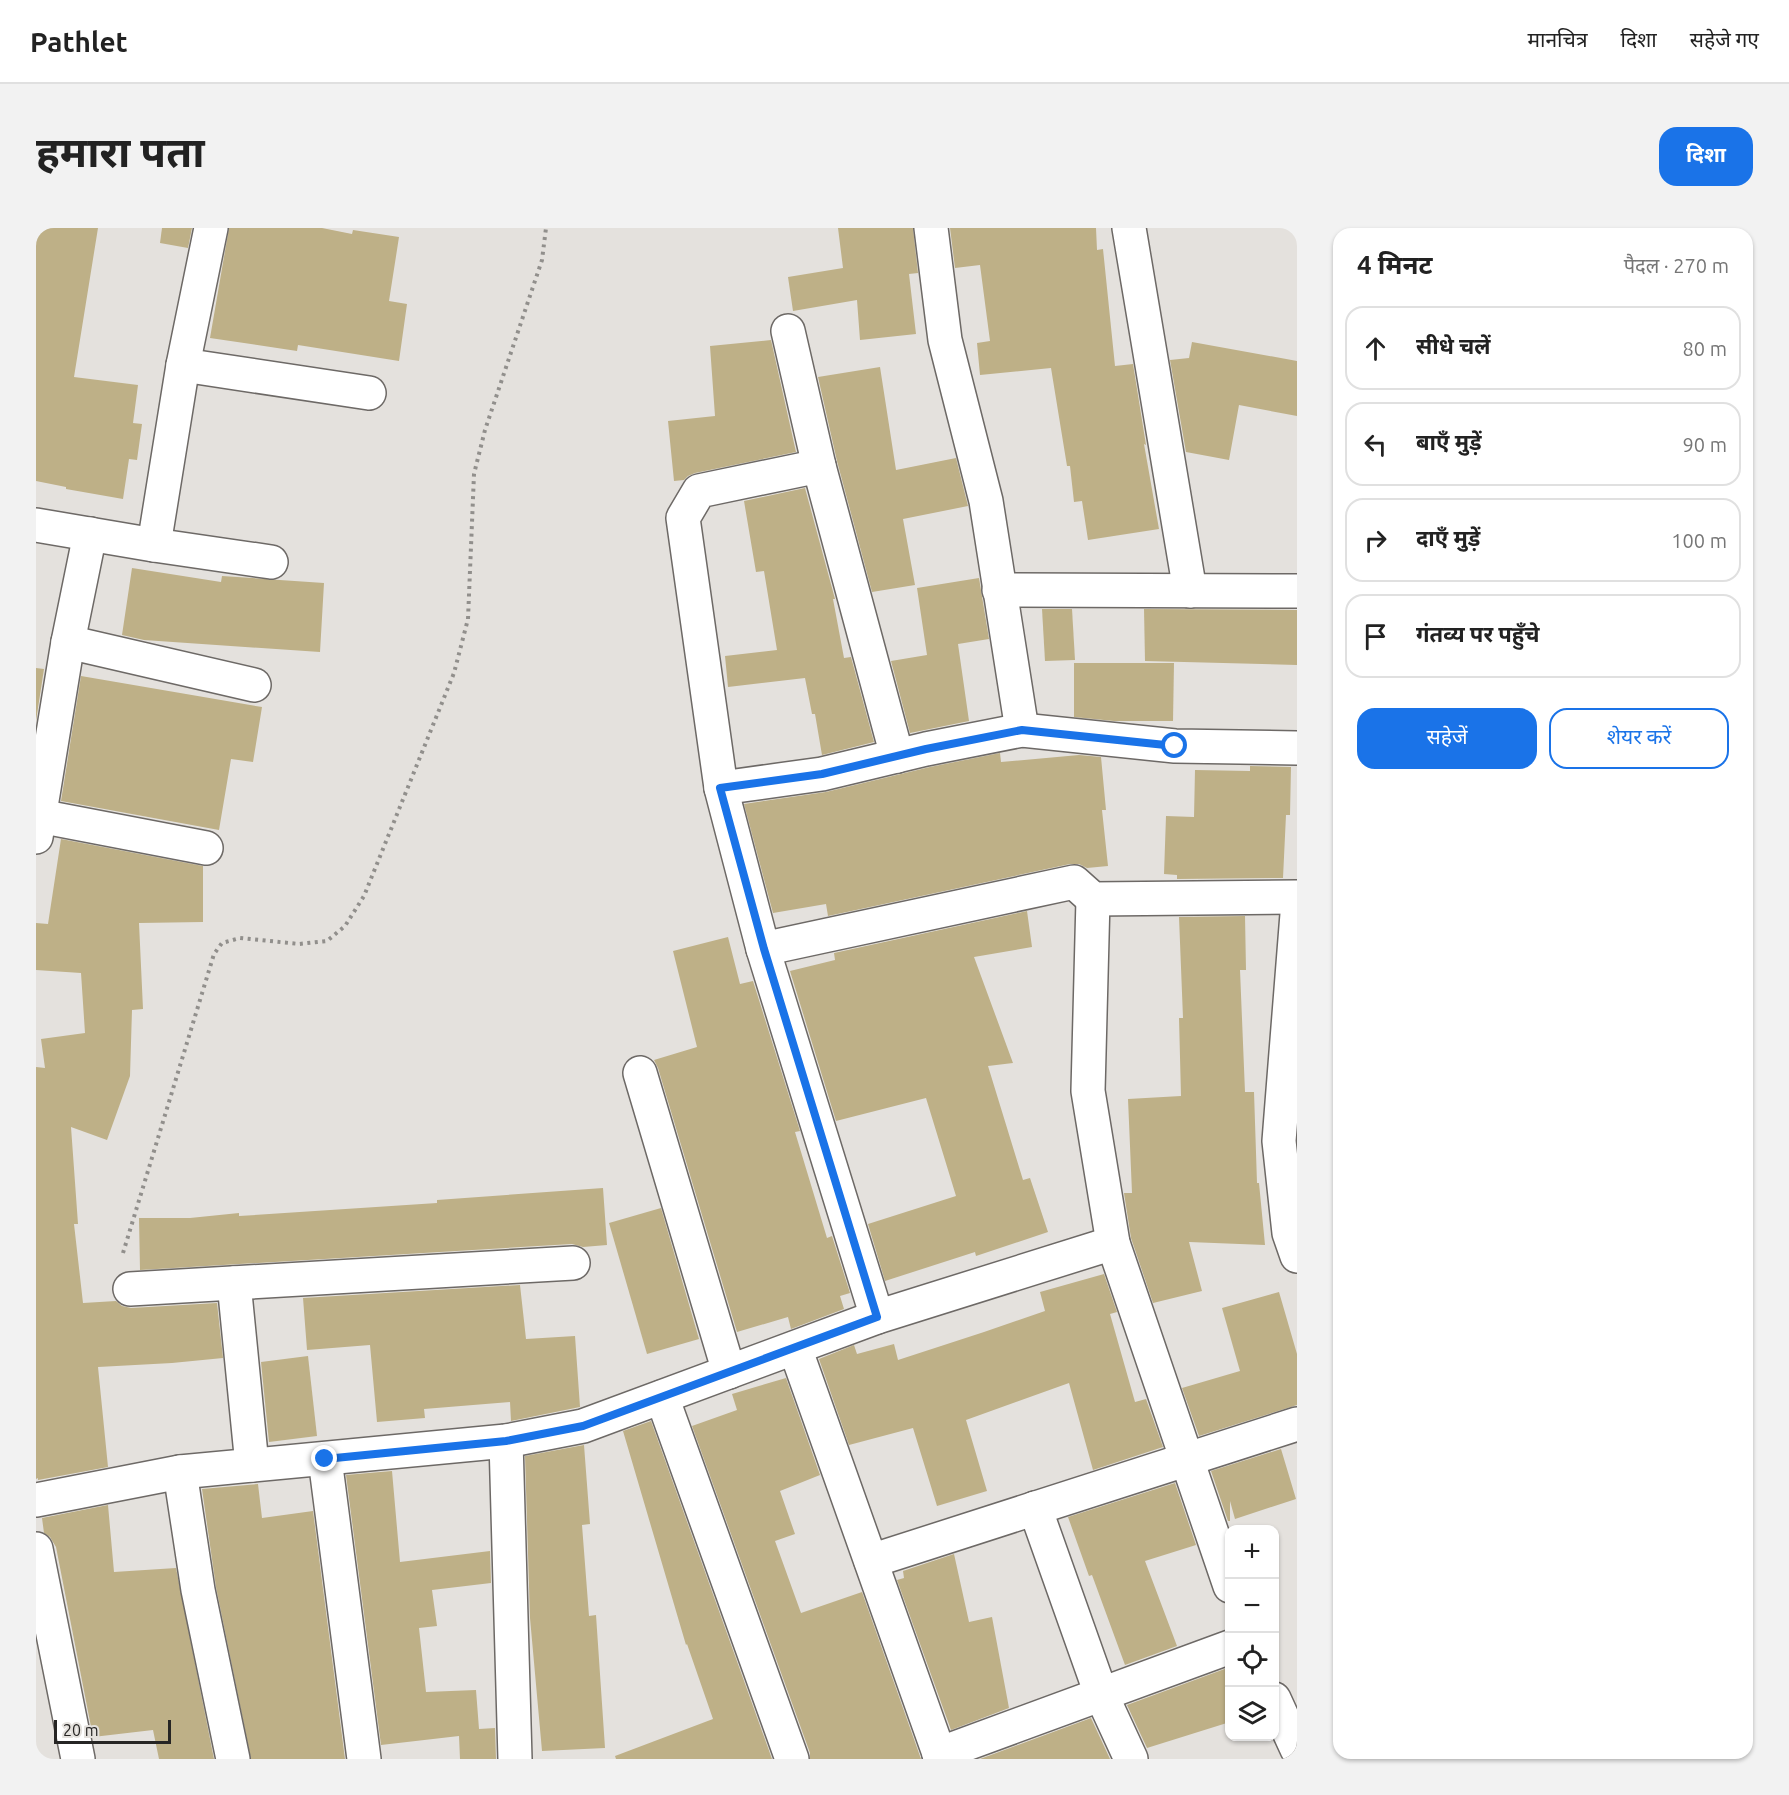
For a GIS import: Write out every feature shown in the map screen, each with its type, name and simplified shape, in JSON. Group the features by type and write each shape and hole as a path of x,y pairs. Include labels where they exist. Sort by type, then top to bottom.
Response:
{"street":[{"path":"154,545 183,365 211,228"},
{"path":"931,228 945,340 986,501 1022,730"},
{"path":"1129,228 1190,591"},
{"path":"788,331 819,466 897,756"},
{"path":"183,365 369,393"},
{"path":"819,466 699,491 683,518 720,788 764,949 877,1317"},
{"path":"36,525 271,562"},
{"path":"90,534 68,642 38,827 206,848"},
{"path":"999,590 1297,591"},
{"path":"68,642 254,685"},
{"path":"720,788 822,774 1022,730 1175,746 1297,748"},
{"path":"764,949 1074,882 1093,899 1297,897"},
{"path":"1093,899 1088,1091 1113,1243 1228,1579"},
{"path":"1297,914 1279,1141 1289,1233 1297,1256"},
{"path":"640,1073 729,1372"},
{"path":"36,1500 180,1472 506,1441 583,1426 877,1317 1113,1243"},
{"path":"130,1289 573,1263"},
{"path":"234,1283 252,1466"},
{"path":"795,1348 940,1757 1225,1649"},
{"path":"662,1397 792,1759"},
{"path":"871,1561 1297,1424"},
{"path":"506,1441 515,1759"},
{"path":"325,1459 364,1759"},
{"path":"180,1472 198,1590 233,1759"},
{"path":"1035,1508 1101,1694 1131,1759"},
{"path":"36,1549 78,1759"},
{"path":"1279,1708 1297,1749"}],"path":[{"path":"130,1289 123,1279 121,1267 123,1248 214,954 222,943 240,938 299,944 327,941 345,926 364,896 454,674 468,619 474,474 485,430 542,260 546,228"}],"building":[{"path":"36,228 98,228 74,377 138,385 133,423 142,424 137,460 129,459 123,499 36,481"},
{"path":"162,228 192,228 188,248 160,243"},
{"path":"229,228 322,228 352,234 353,230 399,237 389,301 407,304 399,361 298,345 297,351 210,338"},
{"path":"838,228 913,228 918,273 909,274 916,334 860,340 857,300 793,311 788,277 843,268"},
{"path":"950,228 1096,228 1097,250 1103,249 1115,366 1133,364 1159,529 1088,540 1082,501 1074,502 1070,466 1067,466 1051,368 980,375 977,343 990,341 980,265 955,268"},
{"path":"771,340 796,452 695,473 684,480 674,481 668,421 715,416 710,346"},
{"path":"1192,342 1297,361 1297,416 1239,405 1229,460 1186,452 1170,360 1189,358"},
{"path":"880,367 896,470 956,458 968,506 903,519 915,585 872,592 837,461 818,377"},
{"path":"805,488 835,599 833,599 844,658 851,657 874,742 822,755 815,714 812,714 805,678 728,687 725,656 777,650 764,571 756,572 744,501"},
{"path":"132,568 221,582 222,576 324,583 320,652 144,640 122,635"},
{"path":"979,578 989,639 958,644 969,721 910,733 891,661 927,655 917,588"},
{"path":"1042,609 1072,609 1075,660 1045,661"},
{"path":"1144,609 1297,610 1297,665 1145,661"},
{"path":"1074,663 1174,663 1173,721 1114,721 1074,717"},
{"path":"36,668 44,669 36,721"},
{"path":"81,676 262,707 253,762 231,759 219,830 61,801"},
{"path":"1000,753 1001,762 1079,755 1101,757 1106,810 1102,810 1108,866 1087,868 1079,864 1070,864 828,916 826,904 773,913 744,804 826,792"},
{"path":"1250,766 1291,767 1290,815 1286,815 1283,878 1177,879 1177,875 1164,874 1166,816 1194,817 1195,770 1250,771"},
{"path":"61,839 203,866 203,922 139,923 143,1009 132,1010 130,1076 107,1140 71,1127 78,1224 74,1224 83,1303 116,1301 122,1306 131,1308 217,1303 223,1358 98,1367 108,1467 38,1480 36,1479 36,1067 45,1068 41,1039 85,1033 81,973 36,970 36,923 48,924"},
{"path":"1027,911 1032,947 974,957 1013,1063 988,1066 1023,1180 1030,1178 1048,1232 976,1256 975,1252 885,1281 868,1224 956,1196 926,1098 836,1121 790,971 835,960 834,953"},
{"path":"1245,916 1246,970 1240,970 1245,1092 1254,1092 1257,1183 1259,1183 1265,1245 1189,1242 1202,1291 1153,1303 1131,1238 1124,1193 1132,1193 1128,1099 1181,1096 1179,1018 1183,1018 1179,917"},
{"path":"728,937 740,984 753,981 800,1131 795,1132 827,1238 832,1236 850,1293 840,1296 844,1309 791,1329 788,1317 737,1332 654,1060 697,1047 673,951"},
{"path":"603,1188 607,1245 583,1247 572,1244 140,1270 139,1218 190,1218 239,1213 239,1216 437,1203 437,1200"},
{"path":"661,1208 699,1339 647,1354 609,1223"},
{"path":"1104,1274 1117,1312 1110,1314 1135,1402 1146,1399 1163,1447 1093,1470 1069,1383 966,1420 987,1491 937,1506 913,1428 849,1445 819,1359 854,1345 857,1354 894,1344 898,1360 1045,1311 1040,1292"},
{"path":"520,1285 526,1339 575,1336 580,1407 511,1421 510,1402 424,1409 425,1418 377,1422 370,1345 307,1350 303,1298"},
{"path":"1279,1292 1297,1354 1297,1405 1199,1436 1182,1388 1240,1371 1222,1308"},
{"path":"308,1356 317,1436 269,1442 261,1362"},
{"path":"786,1378 820,1475 780,1491 795,1534 775,1541 801,1613 862,1592 921,1759 810,1759 810,1753 692,1426 737,1410 732,1394"},
{"path":"651,1421 772,1759 616,1759 615,1756 713,1719 686,1645 623,1431"},
{"path":"584,1445 590,1524 582,1525 589,1616 596,1615 605,1748 542,1751 530,1618 525,1456"},
{"path":"1281,1449 1296,1499 1235,1519 1230,1501 1230,1521 1228,1521 1211,1471"},
{"path":"392,1471 400,1562 490,1551 491,1583 432,1590 437,1626 419,1628 426,1692 476,1690 479,1729 495,1728 496,1759 460,1759 459,1736 381,1745 346,1475"},
{"path":"1175,1483 1196,1545 1145,1561 1177,1646 1125,1665 1068,1517"},
{"path":"258,1484 262,1518 313,1511 345,1759 251,1759 216,1587 202,1489"},
{"path":"108,1505 114,1572 176,1568 214,1759 159,1759 153,1730 93,1737 56,1547 50,1537 44,1533 42,1518"},
{"path":"954,1554 969,1622 992,1617 1009,1708 951,1730 897,1580 904,1578 903,1571"},
{"path":"1225,1669 1225,1724 1147,1748 1127,1705"},
{"path":"1091,1718 1110,1759 980,1759"}],"route":[{"path":"325,1459 506,1441 583,1426 877,1317 764,949 720,788 822,774 926,749 1022,730 1175,746"}]}
